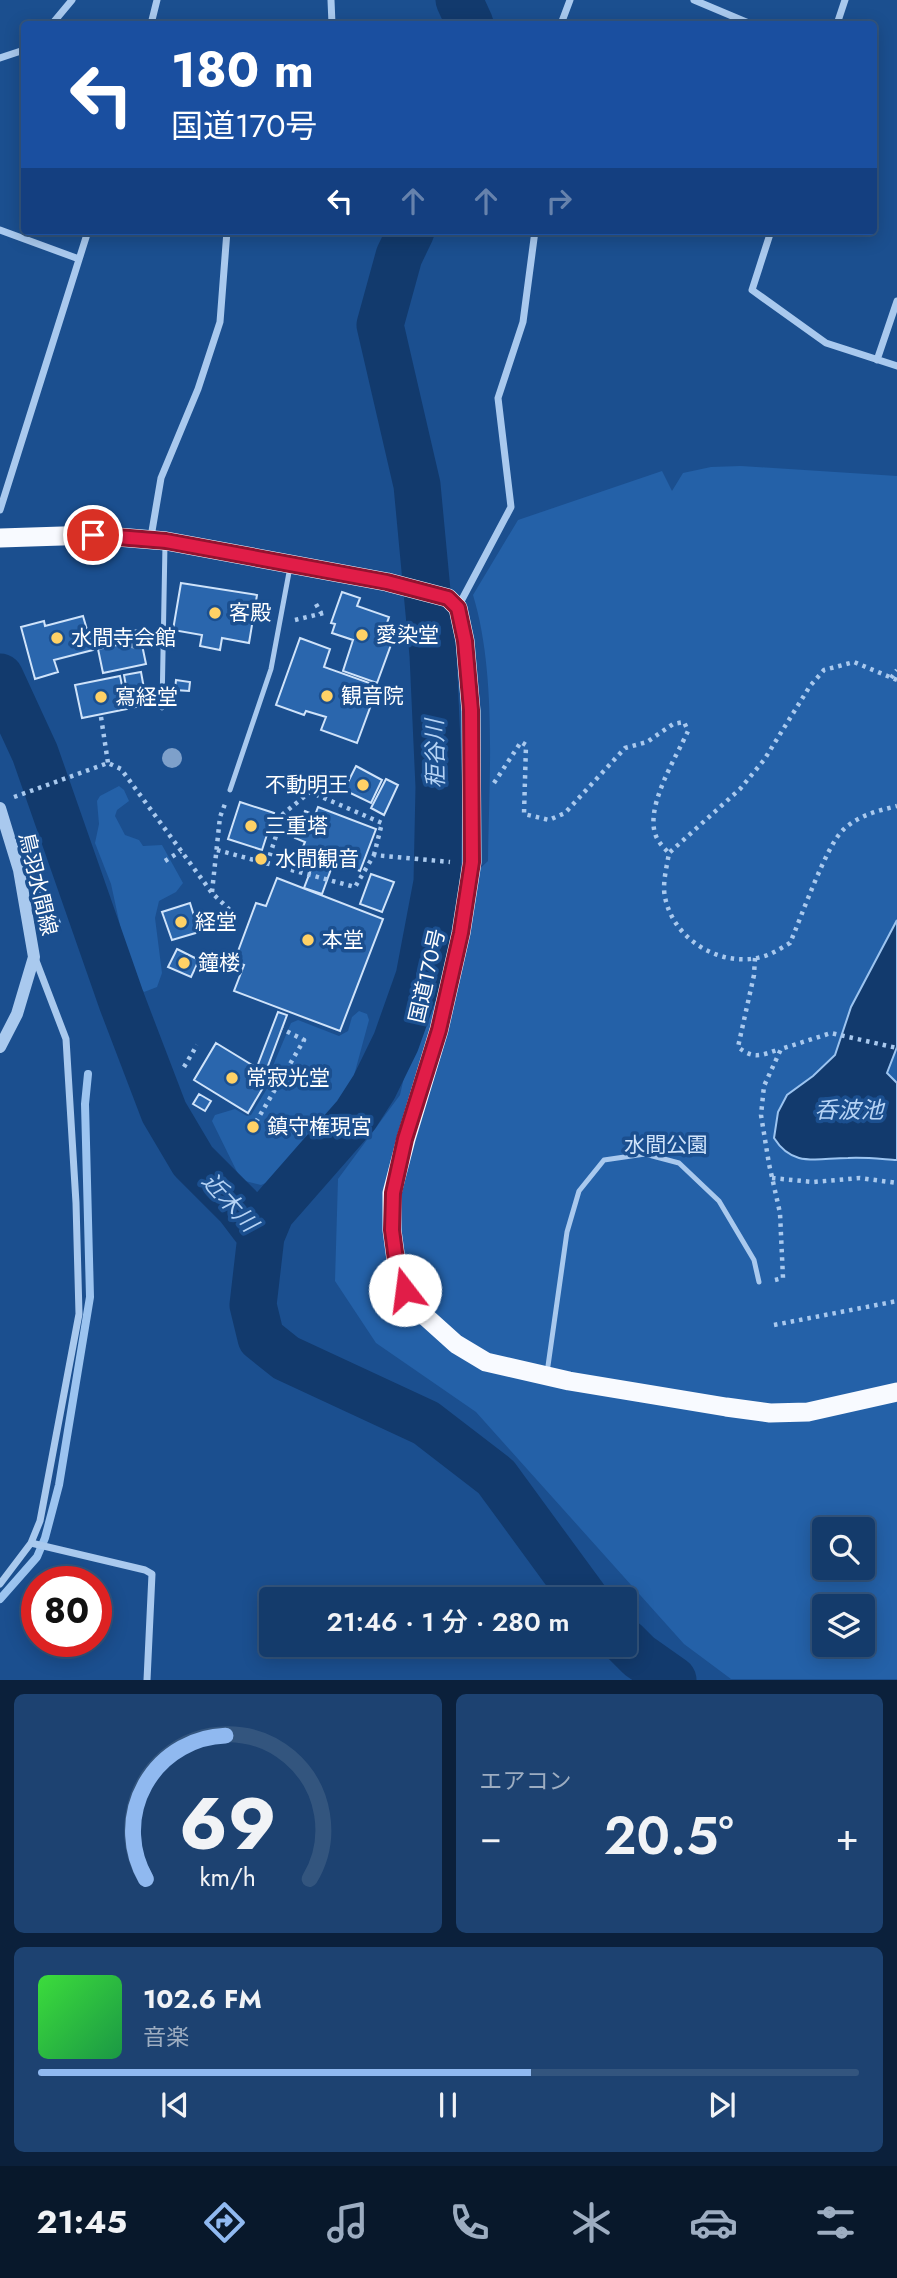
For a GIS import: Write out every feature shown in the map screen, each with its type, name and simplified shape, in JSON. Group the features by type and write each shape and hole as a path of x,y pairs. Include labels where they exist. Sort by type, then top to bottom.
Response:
{"highway":[{"path":"0,538 93,535 158,540 387,582 453,603"},
{"name":"国道170号","path":"453,603 465,641 471,710 472,862 461,933 439,1030 393,1193 392,1230 396,1260 405,1290 426,1318 456,1344 486,1362 547,1376 770,1413 808,1412 897,1392"}],"street":[{"path":"54,21 72,0"},
{"path":"151,21 157,0"},
{"path":"331,0 332,21"},
{"path":"562,21 570,0"},
{"path":"694,0 744,21"},
{"path":"838,21 845,0"},
{"path":"0,58 21,51"},
{"path":"0,230 79,259"},
{"path":"0,510 87,235"},
{"path":"158,540 161,478 198,389 220,322 227,235"},
{"path":"453,603 512,507 498,398 523,322 534,235"},
{"path":"770,235 752,290 826,343 897,366"},
{"path":"877,360 897,301"},
{"name":"鳥羽水間線","path":"0,808 19,870 34,957 17,1014 0,1047"},
{"path":"0,1584 31,1543 40,1521 79,1314 76,1203 66,1039 34,957"},
{"path":"31,1543 145,1570 152,1574 146,1679"}],"lane":[{"path":"158,540 162,708"},
{"path":"230,790 271,669 290,563"},
{"path":"547,1376 567,1232 579,1191 604,1160 645,1154 679,1163 719,1201 754,1260 759,1282"}],"path":[{"path":"316,604 321,613"},
{"path":"278,627 328,612"},
{"path":"897,680 854,662 824,670 810,686 764,760 740,789 669,853 664,896 678,928 706,951 726,959 755,958 790,943 830,851 842,831 867,813 897,806"},
{"path":"891,678 897,670"},
{"path":"101,717 108,763"},
{"path":"472,800 484,798 521,742 526,745 523,814 548,820 565,813 625,748 647,742 673,724 684,722 688,732 658,795 653,816 657,839 669,853"},
{"path":"12,798 108,763 121,769 212,893 233,913"},
{"path":"212,893 220,817 230,790"},
{"path":"216,850 267,864 355,887 374,855 382,823 310,792 283,814 267,864"},
{"path":"164,861 181,851"},
{"path":"374,855 453,862"},
{"path":"755,958 754,975 738,1047 748,1055 759,1056 831,1033 897,1048"},
{"path":"256,1122 304,1040 282,1028"},
{"path":"184,1067 197,1045"},
{"path":"775,1280 783,1278 780,1213 761,1115 764,1086 781,1049"},
{"path":"772,1178 813,1182 860,1178 897,1183"},
{"path":"774,1325 897,1301"}],"green space":[{"name":"水間公園","path":"741,466 897,476 897,1679 731,1679 684,1644 637,1592 637,1587 633,1587 476,1412 376,1343 335,1281 338,1179 400,1095 444,902 488,861 489,692 481,626 473,595 518,520 662,471 672,491 683,473 711,467"},
{"path":"119,786 129,801 117,810 115,816 125,835 139,840 143,846 162,845 183,883 176,892 159,901 155,918 162,973 157,987 144,992 131,976 111,884 95,843 99,824 97,801 100,796"},
{"path":"359,1011 367,1014 369,1020 346,1105 338,1118 268,1182 261,1185 241,1180 212,1121 215,1115 235,1109 247,1116 251,1115 274,1077 272,1068 291,1023 298,1020 339,1036 348,1031 352,1017"}],"water":[{"name":"呑波池","path":"897,920 897,1047 887,1073 897,1083 897,1160 798,1158 789,1154 774,1138 778,1112 787,1095 835,1055 851,1007"}],"building":[{"name":"客殿","path":"181,583 257,595 249,643 222,638 220,650 200,646 202,635 173,630"},
{"name":"愛染堂","path":"342,592 360,598 357,606 389,617 382,638 392,642 377,683 343,671 353,640 332,633 335,624 331,623"},
{"name":"水間寺会館","path":"83,616 93,650 54,660 58,672 35,679 21,627 44,621 45,626"},
{"name":"観音院","path":"300,638 330,649 324,667 378,686 357,743 321,730 326,717 306,711 304,715 276,705"},
{"path":"141,640 146,664 103,673 98,649"},
{"path":"141,672 147,705 130,708 124,675"},
{"name":"寫経堂","path":"120,676 127,709 82,718 75,685"},
{"path":"176,680 190,682 189,691 175,690"},
{"name":"不動明王","path":"356,766 382,780 371,803 344,790"},
{"path":"386,779 398,785 384,815 371,808"},
{"name":"三重塔","path":"240,802 274,813 262,850 228,839"},
{"path":"318,807 376,829 360,871 334,861 322,894 304,888 317,854 302,849 305,842 295,838 305,811 315,815"},
{"path":"371,874 394,882 382,912 360,904"},
{"name":"本堂","path":"277,878 383,919 340,1031 234,991 244,965 234,962 256,903 266,906"},
{"name":"経堂","path":"190,903 199,932 172,940 162,912"},
{"path":"217,914 223,914 227,918 223,929 217,929 213,925"},
{"name":"鐘楼","path":"177,949 199,960 191,977 168,967"},
{"path":"278,1012 287,1015 266,1071 257,1067"},
{"name":"常寂光堂","path":"216,1043 270,1076 248,1113 194,1080"},
{"path":"199,1094 211,1101 205,1111 193,1104"}],"waterway":[{"name":"秬谷川","path":"459,0 469,21"},
{"name":"秬谷川","path":"409,235 399,256 380,325 417,485 433,655 439,787 437,882 419,977 396,1042 374,1087 356,1115 271,1212 261,1236 253,1305 261,1338 286,1358 426,1423 496,1477 576,1587"},
{"name":"近木川","path":"0,677 35,753 122,1002 164,1112 193,1161 239,1207 261,1236"},
{"path":"42,892 57,923"},
{"path":"0,1599 37,1557 59,1485 90,1297 85,1104 88,1074"},
{"name":"近木川","path":"637,1654 673,1680"}],"place":[{"name":"客殿","path":"215,613"},
{"name":"愛染堂","path":"362,635"},
{"name":"水間寺会館","path":"57,638"},
{"name":"観音院","path":"327,696"},
{"name":"寫経堂","path":"101,697"},
{"name":"不動明王","path":"363,785"},
{"name":"三重塔","path":"251,826"},
{"name":"水間観音","path":"261,859"},
{"name":"経堂","path":"181,922"},
{"name":"本堂","path":"308,940"},
{"name":"鐘楼","path":"184,963"},
{"name":"常寂光堂","path":"232,1078"},
{"name":"鎮守権現宮","path":"253,1127"}],"route":[{"path":"93,535 166,541 387,582 448,598 458,608 465,641 471,710 472,862 461,933 439,1030 405,1139 393,1193 392,1230 396,1260 405,1290"}]}
